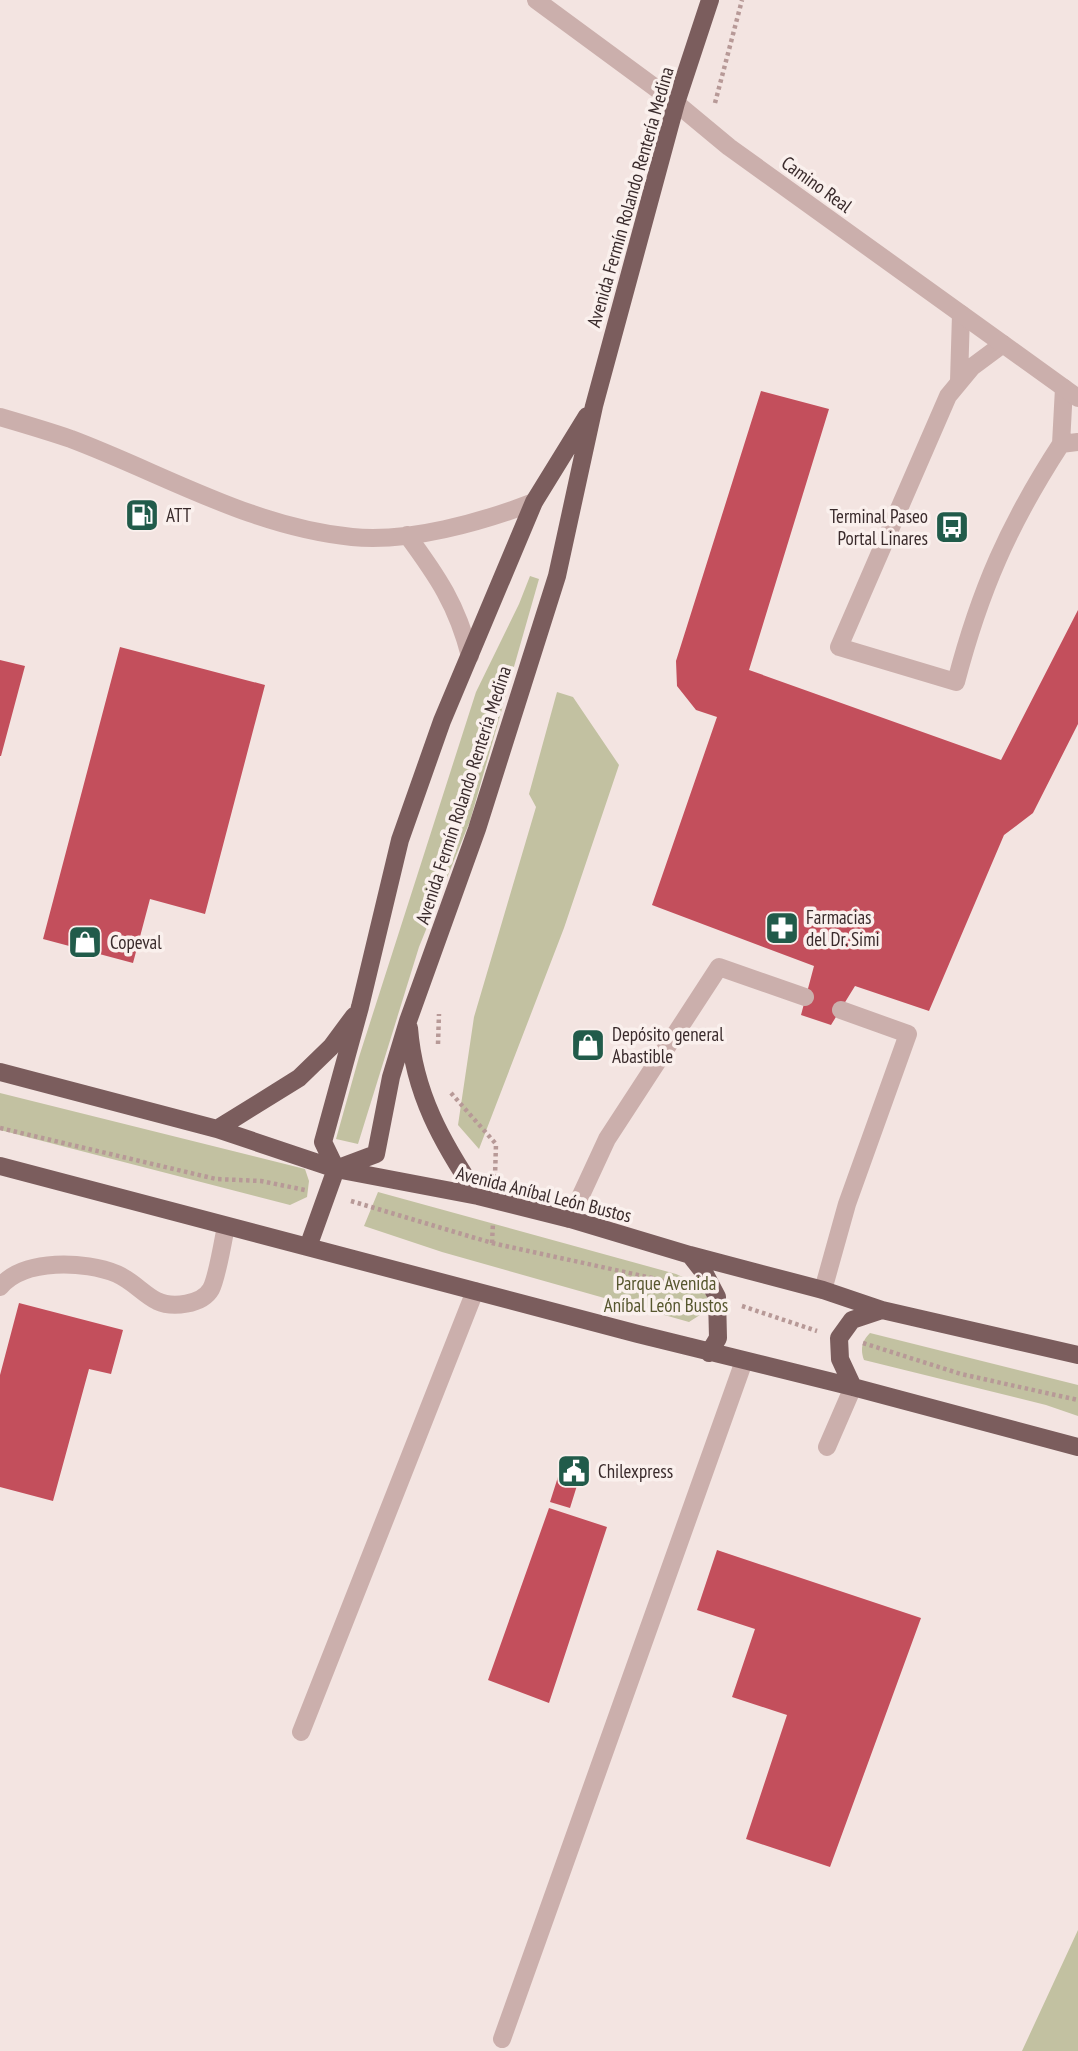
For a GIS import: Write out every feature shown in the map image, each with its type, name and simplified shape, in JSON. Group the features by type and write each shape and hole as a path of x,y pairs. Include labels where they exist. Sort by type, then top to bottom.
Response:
{"main road":[{"name":"Avenida Fermín Rolando Rentería Medina","path":"593,405 534,502 442,721 400,839 360,1007 323,1142 336,1169 376,1154 388,1086 408,1021 477,829 557,576 593,405 676,103 710,0"},
{"path":"217,1129 299,1078 331,1047 360,1007"},
{"path":"408,1021 416,1074 435,1127 478,1196"},
{"name":"Avenida Aníbal León Bustos","path":"0,1072 217,1129 336,1169 478,1196 823,1290 882,1310 1078,1354"},
{"path":"0,1166 709,1353 853,1387 1078,1447"},
{"path":"308,1247 336,1169"},
{"path":"690,1255 718,1297 718,1338 709,1353"},
{"path":"853,1387 840,1359 839,1338 852,1320 882,1310"}],"street":[{"name":"Camino Real","path":"536,0 676,103 708,131 1071,393"},
{"path":"959,381 961,314"},
{"path":"1003,344 972,367 959,381 940,413 839,647 956,682 969,631 1008,533 1034,486 1070,443 1071,393"},
{"path":"0,417 71,439 208,498 256,515 353,537 407,535 494,517 534,502"},
{"path":"407,535 439,579 455,609 470,656"},
{"path":"570,1219 607,1139 719,967 806,998"},
{"path":"823,1290 847,1204 908,1034 841,1010"},
{"path":"0,1287 6,1280 27,1271 50,1265 73,1264 96,1267 118,1275 139,1286 157,1301 186,1304 211,1290 226,1226"},
{"path":"301,1732 475,1291"},
{"path":"502,2039 744,1361"},
{"path":"827,1447 853,1387"}],"path":[{"path":"0,1128 216,1179 261,1181 327,1195 492,1243 652,1278 961,1374 1078,1400"}],"green space":[{"path":"530,576 539,579 470,821 419,947 358,1144 336,1139 359,1057 476,692"},
{"path":"557,692 573,697 619,765 564,928 479,1149 458,1125 474,1017 536,807 529,794"},
{"path":"0,1093 305,1169 309,1181 307,1197 290,1205 0,1130"},
{"name":"Parque Avenida Aníbal León Bustos","path":"378,1192 676,1274 702,1286 708,1300 703,1313 689,1322 442,1252 364,1226"},
{"path":"870,1333 1078,1385 1078,1416 1046,1405 864,1360 862,1345"},
{"path":"1078,1930 1078,2051 1022,2051"}],"building":[{"path":"761,391 829,409 749,670 1001,760 1078,610 1078,724 1033,813 1004,835 929,1011 855,986 831,1025 801,1015 814,966 652,905 717,717 696,710 677,686 676,661"},
{"path":"120,647 265,685 205,914 150,899 133,963 43,939"},
{"path":"0,660 25,666 1,756 0,756"},
{"path":"19,1303 123,1330 111,1374 89,1369 53,1501 0,1487 0,1375"},
{"path":"564,1458 584,1463 570,1508 550,1502"},
{"path":"549,1508 607,1527 549,1703 488,1680"},
{"path":"717,1550 921,1618 830,1867 746,1839 787,1715 732,1697 755,1629 697,1610"}],"place":[{"name":"ATT","path":"142,515"},
{"name":"Terminal Paseo Portal Linares","path":"952,527"},
{"name":"Farmacias del Dr. Simi","path":"782,928"},
{"name":"Copeval","path":"85,942"},
{"name":"Depósito general Abastible","path":"588,1045"},
{"name":"Chilexpress","path":"574,1471"}]}
